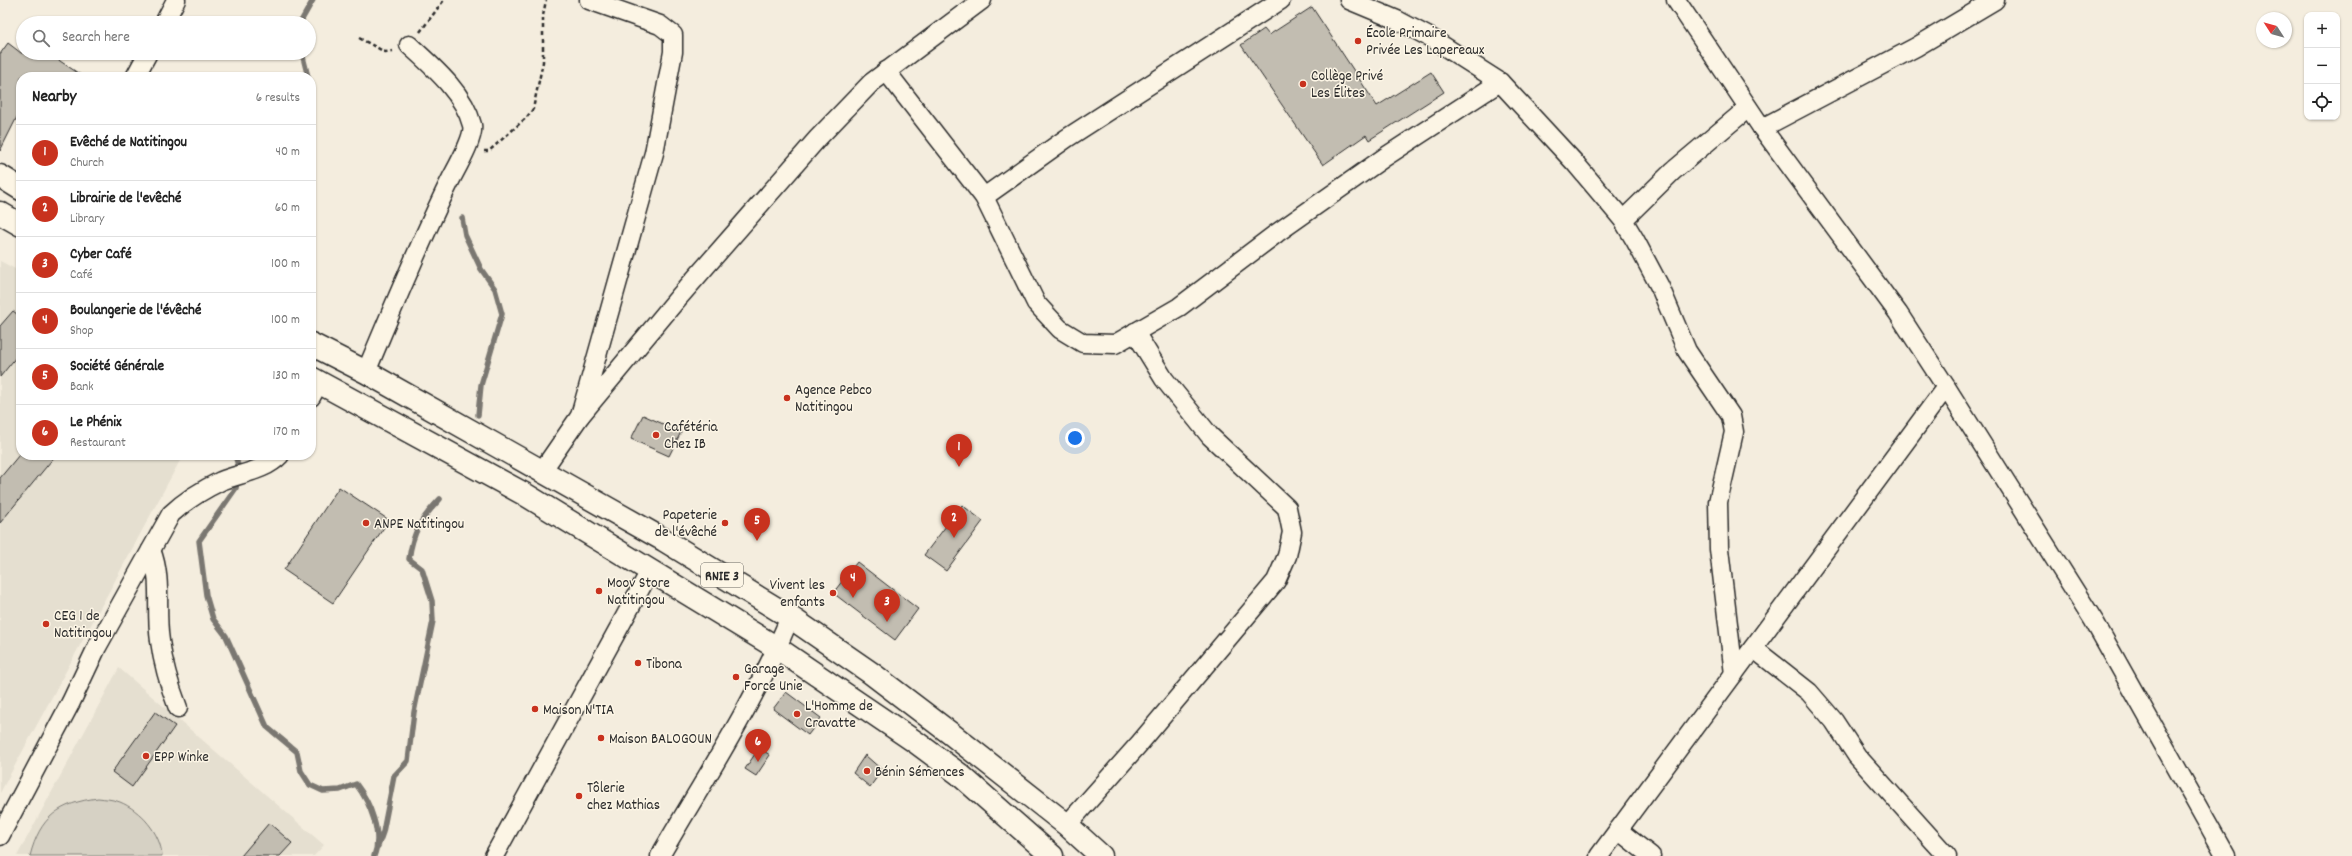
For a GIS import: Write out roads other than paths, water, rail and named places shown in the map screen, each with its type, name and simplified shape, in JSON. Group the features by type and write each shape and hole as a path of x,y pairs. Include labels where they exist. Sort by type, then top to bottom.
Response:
{"highway":[{"path":"0,176 16,186"},
{"path":"0,213 16,222"},
{"name":"RNIE 3","path":"316,347 366,372 664,540 790,617 871,673 1067,825 1101,856"},
{"name":"RNIE 3","path":"316,387 526,496 777,648 917,743 959,774 1052,856"}],"street":[{"path":"168,16 176,0"},
{"path":"580,416 654,153 673,52 673,35 660,26 589,0"},
{"path":"542,471 580,416 679,297 818,138 872,83 886,71 982,0"},
{"path":"984,197 1067,138 1281,0"},
{"path":"1349,0 1397,20 1431,38 1500,82 1575,163 1623,220 1660,287 1687,351 1731,416 1734,432 1718,502 1719,549 1734,674"},
{"path":"1676,0 1762,128 1898,313 1946,387 2094,621 2226,856"},
{"path":"1762,128 1916,47 1995,0"},
{"path":"366,372 427,229 464,154 472,127 464,106 431,65 409,45"},
{"path":"138,72 144,60"},
{"path":"886,71 984,197 1036,303 1060,329 1083,343 1116,344 1179,307 1276,233 1385,157 1500,82"},
{"path":"1623,220 1673,171 1748,108"},
{"path":"1067,825 1139,744 1276,581 1287,556 1292,532 1287,508 1210,436 1164,379 1135,332"},
{"path":"1599,856 1946,387"},
{"path":"0,836 71,702 97,647 170,514 189,497 222,481 269,464 274,460"},
{"path":"151,550 158,572 160,640 169,685 178,708"},
{"path":"494,856 650,571"},
{"path":"660,856 754,693 777,648 790,617"},
{"path":"1753,648 1809,692 1834,721 1857,756 1947,856"},
{"path":"1618,830 1651,856"}],"waterway":[{"path":"304,16 313,0"},
{"path":"304,60 307,72"},
{"path":"462,218 465,235 481,269 495,289 502,314 481,385 478,415"},
{"path":"236,460 239,469 236,488 199,541 206,595 213,619 226,636 267,727 297,752 301,771 310,785 323,791 340,790 356,784 361,791 374,818 377,838 374,856"},
{"path":"378,846 383,832 394,776 408,761 414,712 433,621 432,601 422,569 409,559 413,541 419,526 440,499"}],"place":[{"name":"École Primaire Privée Les Lapereaux","path":"1358,41"},
{"name":"Collège Privé Les Élites","path":"1303,84"},
{"name":"Agence Pebco Natitingou","path":"787,398"},
{"name":"Cafétéria Chez IB","path":"656,435"},
{"name":"Evêché de Natitingou","path":"959,467"},
{"name":"ANPE Natitingou","path":"366,523"},
{"name":"Papeterie de l'évêché","path":"725,523"},
{"name":"Librairie de l'evêché","path":"954,538"},
{"name":"Société Générale","path":"757,541"},
{"name":"Moov Store Natitingou","path":"599,591"},
{"name":"Vivent les enfants","path":"833,593"},
{"name":"Boulangerie de l'évêché","path":"853,598"},
{"name":"Cyber Café","path":"887,622"},
{"name":"CEG 1 de Natitingou","path":"46,624"},
{"name":"Tibona","path":"638,663"},
{"name":"Garage Force Unie","path":"736,677"},
{"name":"Maison N'TIA","path":"535,709"},
{"name":"L'Homme de Cravatte","path":"797,714"},
{"name":"Maison BALOGOUN","path":"601,738"},
{"name":"EPP Winke","path":"146,756"},
{"name":"Le Phénix","path":"758,762"},
{"name":"Bénin Sémences","path":"867,771"},
{"name":"Tôlerie chez Mathias","path":"579,796"}]}
